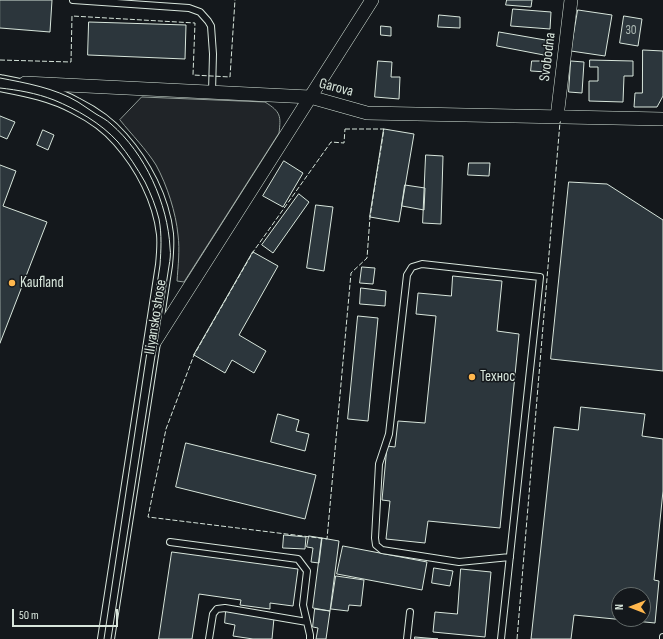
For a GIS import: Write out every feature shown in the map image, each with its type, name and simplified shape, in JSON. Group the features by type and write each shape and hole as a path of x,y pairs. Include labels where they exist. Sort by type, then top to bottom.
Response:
{"street":[{"path":"151,347 372,0"},
{"name":"Svobodna","path":"557,117 571,0"},
{"name":"Garova","path":"0,82 310,97 367,113 663,119"},
{"name":"Iliyansko shose","path":"0,82 55,96 75,105 107,127 119,138 142,169 158,201 162,218 165,235 164,265 106,639"}],"lane":[{"path":"73,0 160,5 189,8 200,12 211,26 213,54 212,92"},
{"path":"149,0 160,5"},
{"path":"501,639 510,557 540,277 422,264 412,267 407,275 389,434 379,464 375,538 376,545 382,550 459,562 510,557"},
{"path":"170,542 298,560 307,571 303,605 310,639"},
{"path":"209,639 213,614 217,609 225,608 307,622"},
{"path":"407,639 410,612"}],"shaded area":[{"path":"142,97 265,102 277,112 280,118 279,133 184,282 177,281 179,246 177,226 164,181 152,159 120,120"}],"building":[{"path":"0,0 52,0 50,32 0,28"},
{"path":"507,0 532,0 531,7 506,5"},
{"path":"513,9 551,12 550,29 511,26"},
{"path":"578,10 612,15 605,56 571,51"},
{"path":"439,15 460,17 460,28 438,27"},
{"path":"624,16 642,19 638,46 620,43"},
{"path":"89,22 186,25 185,59 88,55"},
{"path":"381,26 391,27 391,36 381,35"},
{"path":"499,32 551,41 549,56 497,46"},
{"path":"643,50 663,51 663,96 657,107 634,107 635,93 642,93"},
{"path":"590,60 633,61 633,76 624,76 623,102 589,101 589,81 598,81 598,67 590,67"},
{"path":"378,61 392,62 391,77 400,77 399,99 375,97"},
{"path":"532,61 548,61 547,72 531,71"},
{"path":"571,61 584,62 582,93 569,92"},
{"path":"0,116 15,122 7,139 0,136"},
{"path":"384,129 414,134 399,222 370,217"},
{"path":"43,130 54,135 48,150 37,145"},
{"path":"426,155 443,156 441,224 423,223"},
{"path":"284,161 303,173 283,207 263,196"},
{"path":"469,163 490,163 489,176 468,175"},
{"name":"Kaufland","path":"0,165 16,171 3,206 47,222 0,343"},
{"path":"569,182 607,184 663,220 663,371 551,359"},
{"path":"405,185 425,188 424,210 402,206"},
{"path":"299,194 309,202 273,253 262,245"},
{"path":"316,205 333,207 324,271 307,268"},
{"path":"253,252 278,266 239,335 266,351 254,373 232,360 225,373 194,355"},
{"path":"362,267 375,268 373,284 360,283"},
{"name":"Технос","path":"453,276 502,281 497,331 519,334 500,528 428,521 425,543 386,539 390,501 382,500 387,446 395,447 398,421 425,423 436,316 416,314 418,293 451,296"},
{"path":"361,288 386,291 385,306 360,304"},
{"path":"358,316 378,318 368,421 348,419"},
{"path":"581,407 645,414 642,436 663,439 663,491 654,580 659,581 655,623 651,623 651,587 611,587 611,619 574,615 571,639 531,639 554,427 578,430"},
{"path":"278,414 299,420 296,431 309,434 305,451 271,442"},
{"path":"186,443 316,475 305,519 176,487"},
{"path":"284,535 306,537 305,549 283,548"},
{"path":"309,536 322,538 319,563 311,562 313,548 307,547"},
{"path":"322,538 339,541 330,611 313,608"},
{"path":"343,546 427,562 422,590 337,574"},
{"path":"172,552 298,569 293,606 270,603 270,609 240,605 241,600 199,594 192,639 159,639"},
{"path":"434,568 453,571 450,586 432,583"},
{"path":"461,569 491,572 485,637 433,632 435,612 457,614"},
{"path":"336,576 364,580 361,606 349,605 348,611 331,609"},
{"path":"315,609 330,611 326,639 316,639 318,628 313,627"},
{"path":"226,611 274,618 272,639 253,639 233,636 235,625 225,623"},
{"path":"415,637 438,639 415,639"}],"tram line":[{"path":"0,78 60,93 78,102 109,123 123,136 144,164 165,214 168,231 170,262 111,639"},
{"path":"0,88 27,92 54,100 79,112 104,129 118,142 139,172 155,205 159,219 161,237 160,265 104,639"}],"fence":[{"path":"0,60 71,62 72,16 195,23 193,75 230,77 235,0"},
{"path":"517,639 561,122"},
{"path":"345,129 384,129 370,217 367,258 351,273 327,539 148,517 166,429 194,355 253,252 331,142 344,143 345,129"}],"place":[{"name":"Kaufland","path":"12,283"},
{"name":"Технос","path":"472,377"}]}
